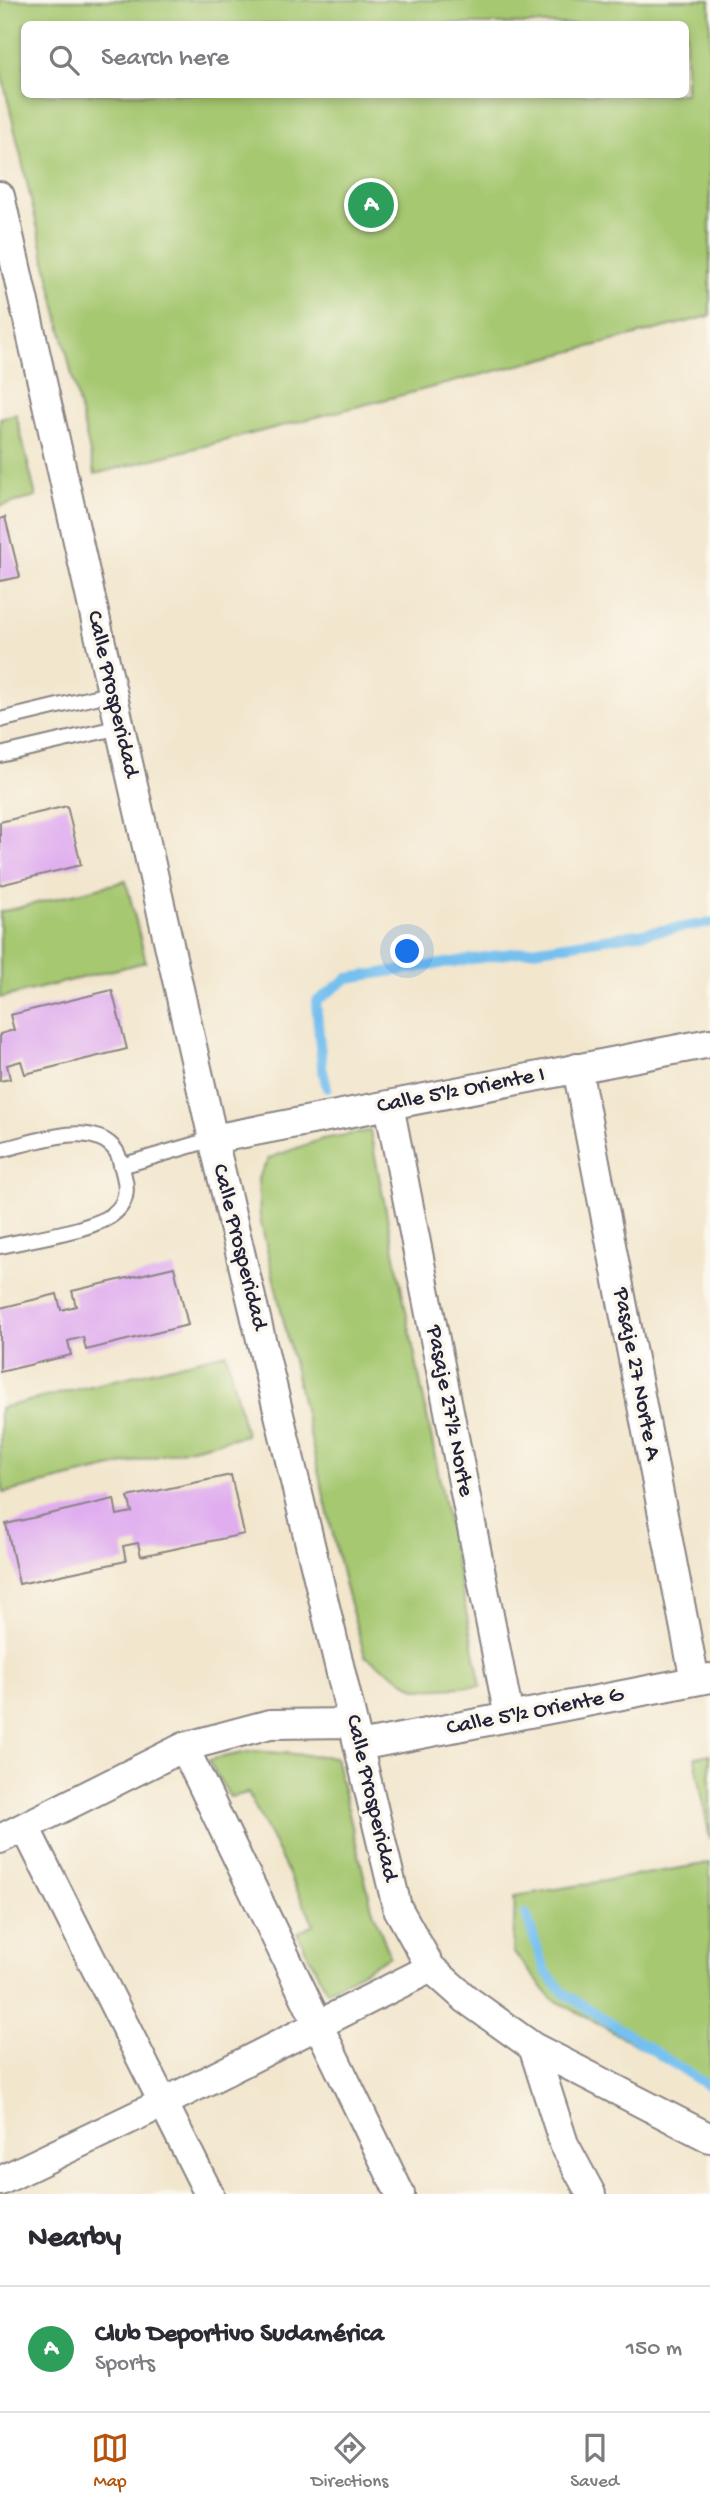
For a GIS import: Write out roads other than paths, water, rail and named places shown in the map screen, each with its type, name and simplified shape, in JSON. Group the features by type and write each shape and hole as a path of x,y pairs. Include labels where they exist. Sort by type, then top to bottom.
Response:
{"street":[{"name":"Calle Prosperidad","path":"0,196 7,260 112,693 213,1139 397,1907 431,1968 466,1999 533,2047 710,2138"},
{"name":"Calle 5½ Oriente I","path":"213,1139 710,1043"},
{"name":"Pasaje 27 Norte A","path":"577,1068 703,1679"},
{"name":"Pasaje 27½ Norte","path":"388,1105 509,1717"},
{"name":"Calle 5½ Oriente G","path":"12,1833 184,1747 270,1724 356,1734 509,1717 703,1679"},
{"path":"184,1747 400,2194"},
{"path":"12,1833 163,2104 209,2194"},
{"path":"0,2181 163,2104 431,1968"},
{"path":"533,2047 564,2144 591,2194"}],"lane":[{"path":"0,720 112,693"},
{"path":"0,755 120,727"},
{"path":"0,1150 69,1134 89,1133 105,1139 117,1152 126,1186 124,1203 112,1215 91,1224 0,1245"},
{"path":"121,1166 213,1139"}],"waterway":[{"path":"327,1088 322,1067 316,1002 348,978 710,923"},
{"path":"526,1914 545,1971 564,1993 710,2087"}],"place":[{"name":"Club Deportivo Sudamérica","path":"371,205"}]}
